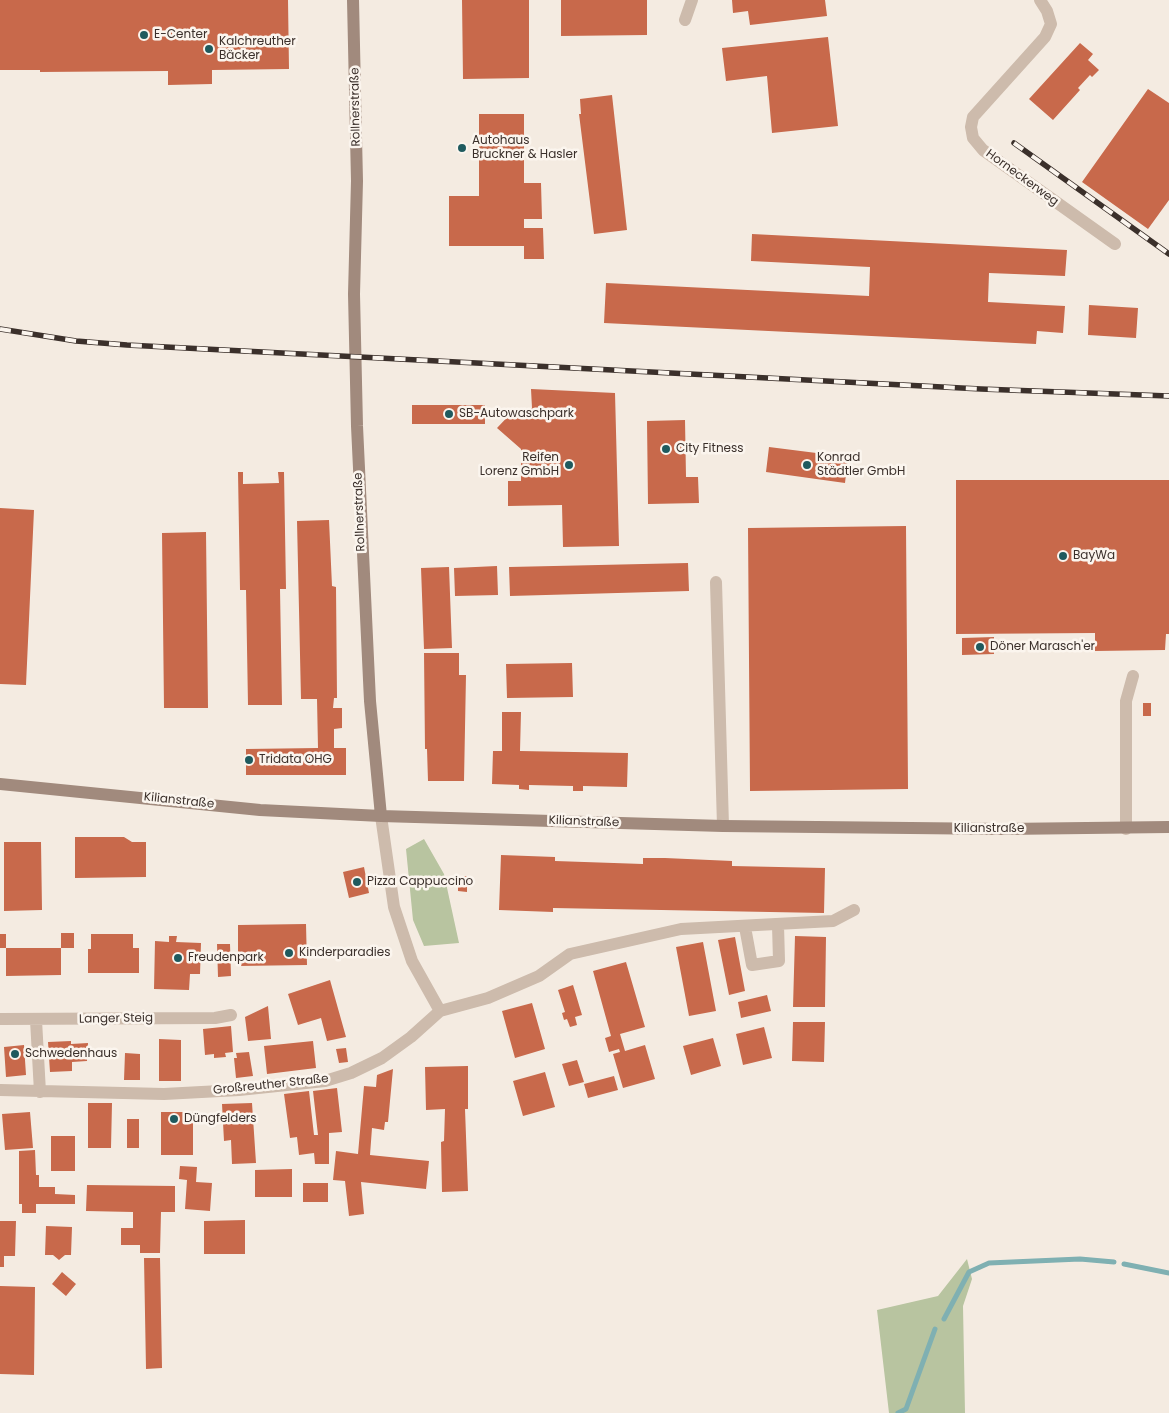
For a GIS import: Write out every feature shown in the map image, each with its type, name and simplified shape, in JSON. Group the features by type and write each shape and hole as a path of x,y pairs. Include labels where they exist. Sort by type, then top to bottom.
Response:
{"main road":[{"name":"Rollnerstraße","path":"353,0 357,181 354,294 357,426 370,694 380,816"},
{"name":"Kilianstraße","path":"0,784 260,810 380,816 722,826 1126,829 1169,827"}],"street":[{"path":"685,20 692,0"},
{"name":"Horneckerweg","path":"1040,0 1048,11 1051,24 1045,37 973,116 971,127 973,138 983,150 1115,244"},
{"path":"716,582 722,826"},
{"path":"1126,829 1126,701 1133,676"},
{"name":"Rollnerstraße","path":"380,816 394,907 412,961 440,1011"},
{"name":"Großreuther Straße","path":"0,1090 164,1094 239,1090 326,1081 351,1073 382,1058 411,1037 440,1011 488,998 539,976 570,954 681,929 833,921 854,910"},
{"path":"745,927 752,965 779,961 778,925"},
{"name":"Langer Steig","path":"0,1019 215,1018 232,1015"},
{"path":"36,1020 40,1092"}],"green space":[{"path":"424,839 444,874 459,943 424,946 413,920 406,849"},
{"path":"967,1259 972,1279 963,1306 965,1413 889,1413 877,1310 938,1296"}],"building":[{"name":"E-Center","path":"0,0 288,0 289,69 212,70 212,84 168,85 168,71 40,72 40,70 0,70"},
{"path":"462,0 529,0 529,78 463,79"},
{"path":"561,0 647,0 647,35 561,36"},
{"path":"732,0 825,0 827,16 750,25 748,11 733,13"},
{"path":"828,37 838,126 772,133 767,76 726,81 722,48"},
{"path":"1080,43 1093,54 1088,60 1099,70 1092,77 1090,75 1078,88 1080,90 1053,120 1029,99"},
{"path":"1148,89 1169,103 1169,200 1148,229 1082,182"},
{"path":"612,95 627,230 594,234 579,114 581,114 580,99"},
{"path":"479,114 524,114 524,183 541,183 542,219 524,219 524,228 543,228 544,259 524,259 524,246 449,246 449,196 479,196"},
{"path":"752,234 1067,250 1065,276 989,273 988,302 1065,306 1063,333 1037,331 1036,344 604,323 606,283 869,296 870,267 751,261"},
{"path":"1089,305 1138,308 1136,338 1088,335"},
{"name":"Reifen Lorenz GmbH","path":"531,389 615,393 619,546 563,547 562,505 508,506 508,481 521,481 521,449 497,428 515,409 532,408"},
{"name":"SB-Autowaschpark","path":"412,405 485,405 485,424 412,424"},
{"name":"City Fitness","path":"685,420 686,477 698,477 699,503 648,504 647,421"},
{"name":"Konrad Städtler GmbH","path":"769,447 848,457 845,483 766,472"},
{"path":"238,472 243,472 243,484 279,483 278,472 284,472 286,589 280,589 282,705 248,705 246,590 240,590"},
{"name":"BayWa","path":"956,480 1169,480 1169,634 1166,634 1165,650 1095,651 1095,633 956,634"},
{"path":"0,508 34,510 26,685 0,684"},
{"path":"329,520 332,586 336,587 337,698 334,698 333,708 342,708 342,728 334,729 334,748 346,748 346,775 246,775 246,749 318,748 317,699 301,699 297,521"},
{"path":"906,526 908,789 750,791 748,528"},
{"path":"206,532 208,708 164,708 162,533"},
{"path":"688,563 689,591 510,596 509,567"},
{"path":"497,566 498,595 455,596 454,568"},
{"path":"449,567 452,648 424,649 421,568"},
{"path":"994,637 994,654 962,655 962,638"},
{"path":"424,653 459,653 459,675 466,675 464,781 428,781 427,749 425,749"},
{"path":"572,663 573,697 507,698 506,664"},
{"path":"1143,703 1151,703 1151,716 1143,716"},
{"path":"502,712 521,712 520,751 628,753 627,787 583,786 583,791 573,791 573,786 529,785 529,790 519,789 519,785 492,784 493,751 502,751"},
{"path":"75,837 124,837 132,842 146,842 146,877 75,878"},
{"path":"4,842 41,842 42,910 4,911"},
{"path":"501,855 555,857 555,861 643,864 643,858 665,858 732,861 732,866 825,868 824,913 553,908 553,912 499,910"},
{"path":"364,867 369,893 349,898 343,872"},
{"path":"458,876 467,876 467,892 458,891"},
{"path":"306,924 307,965 238,966 238,925"},
{"path":"61,933 74,933 74,948 61,948"},
{"path":"0,934 6,934 6,948 0,948"},
{"path":"91,934 133,934 133,948 139,948 139,973 88,973 88,949 91,949"},
{"name":"Freudenpark","path":"169,936 177,936 176,942 201,943 200,974 190,974 189,990 154,989 155,941 169,942"},
{"path":"795,936 826,937 825,1007 793,1007"},
{"path":"735,937 745,991 729,995 718,940"},
{"path":"703,942 716,1011 689,1016 676,947"},
{"path":"217,944 230,944 231,976 218,977"},
{"path":"6,948 61,948 61,975 6,976"},
{"path":"626,962 645,1027 620,1034 625,1051 645,1045 655,1079 623,1088 613,1054 620,1052 619,1049 609,1052 605,1038 611,1036 593,971"},
{"path":"330,980 346,1037 327,1041 321,1018 298,1025 288,994"},
{"path":"573,985 582,1015 575,1017 577,1025 570,1027 567,1019 564,1020 562,1013 565,1012 558,990"},
{"path":"767,995 771,1011 741,1018 738,1002"},
{"path":"532,1003 545,1049 515,1058 502,1011"},
{"path":"268,1006 271,1039 248,1041 245,1017"},
{"path":"793,1022 825,1022 824,1062 792,1061"},
{"path":"231,1026 233,1052 225,1053 226,1057 214,1058 214,1054 205,1055 203,1029"},
{"path":"764,1027 772,1058 743,1065 736,1034"},
{"path":"713,1038 721,1066 691,1075 683,1046"},
{"path":"159,1039 181,1040 181,1081 159,1081"},
{"path":"71,1041 71,1044 88,1043 87,1061 72,1062 72,1071 50,1072 48,1042"},
{"path":"313,1041 316,1068 267,1074 264,1046"},
{"name":"Schwedenhaus","path":"24,1045 26,1075 6,1077 4,1047"},
{"path":"346,1048 348,1062 339,1063 336,1049"},
{"path":"249,1052 253,1076 236,1078 234,1058 237,1058 236,1053"},
{"path":"125,1053 140,1054 140,1080 124,1080"},
{"path":"577,1060 584,1082 569,1086 562,1064"},
{"path":"468,1066 468,1109 465,1109 468,1191 442,1192 441,1142 444,1141 445,1109 426,1110 425,1067"},
{"path":"393,1069 388,1122 385,1122 384,1130 372,1128 370,1155 429,1161 426,1189 361,1182 364,1214 349,1216 345,1181 333,1180 336,1151 358,1154 364,1086 376,1087 377,1075"},
{"path":"545,1072 555,1107 523,1116 513,1081"},
{"path":"614,1076 618,1090 588,1098 584,1084"},
{"path":"337,1088 342,1132 329,1133 329,1164 315,1164 314,1153 299,1155 297,1137 290,1138 284,1094 309,1091 314,1135 318,1135 313,1091"},
{"path":"88,1103 112,1103 111,1148 88,1148"},
{"path":"252,1103 256,1163 232,1164 231,1140 224,1141 222,1104"},
{"path":"30,1112 33,1148 5,1150 2,1114"},
{"path":"161,1112 193,1112 193,1155 161,1155"},
{"path":"127,1119 139,1119 139,1148 127,1148"},
{"path":"51,1136 75,1136 75,1171 51,1171"},
{"path":"35,1150 36,1175 39,1175 39,1187 55,1187 55,1194 75,1195 75,1204 36,1204 36,1213 22,1213 22,1204 19,1204 19,1151"},
{"path":"180,1166 197,1167 196,1182 212,1183 210,1211 185,1209 187,1180 179,1179"},
{"path":"292,1169 292,1197 255,1197 255,1170"},
{"path":"303,1183 328,1183 328,1202 303,1202"},
{"path":"87,1185 175,1186 175,1212 161,1212 160,1253 140,1253 140,1245 121,1245 121,1228 133,1228 133,1212 86,1211"},
{"path":"245,1220 245,1254 204,1254 204,1221"},
{"path":"0,1221 16,1221 15,1256 4,1256 4,1267 0,1267"},
{"path":"46,1226 72,1227 71,1255 65,1255 59,1260 53,1255 45,1255"},
{"path":"144,1258 160,1258 162,1368 146,1369"},
{"path":"62,1272 76,1284 66,1296 52,1284"},
{"path":"0,1286 35,1287 34,1375 0,1374"}],"waterway":[{"path":"944,1319 969,1272 989,1263 1080,1259 1114,1262"},
{"path":"1124,1264 1169,1273"},
{"path":"898,1413 906,1409 935,1329"}],"railway":[{"path":"1014,143 1169,254"},
{"path":"0,329 76,341 127,345 981,389 1169,396"}],"place":[{"name":"E-Center","path":"144,35"},
{"name":"Kalchreuther Bäcker","path":"209,49"},
{"name":"Autohaus Bruckner & Hasler","path":"462,148"},
{"name":"SB-Autowaschpark","path":"449,414"},
{"name":"City Fitness","path":"666,449"},
{"name":"Reifen Lorenz GmbH","path":"569,465"},
{"name":"Konrad Städtler GmbH","path":"807,465"},
{"name":"BayWa","path":"1063,556"},
{"name":"Döner Marasch'er","path":"980,647"},
{"name":"Tridata OHG","path":"249,760"},
{"name":"Pizza Cappuccino","path":"357,882"},
{"name":"Kinderparadies","path":"289,953"},
{"name":"Freudenpark","path":"178,958"},
{"name":"Schwedenhaus","path":"15,1054"},
{"name":"Düngfelders","path":"174,1119"}]}
